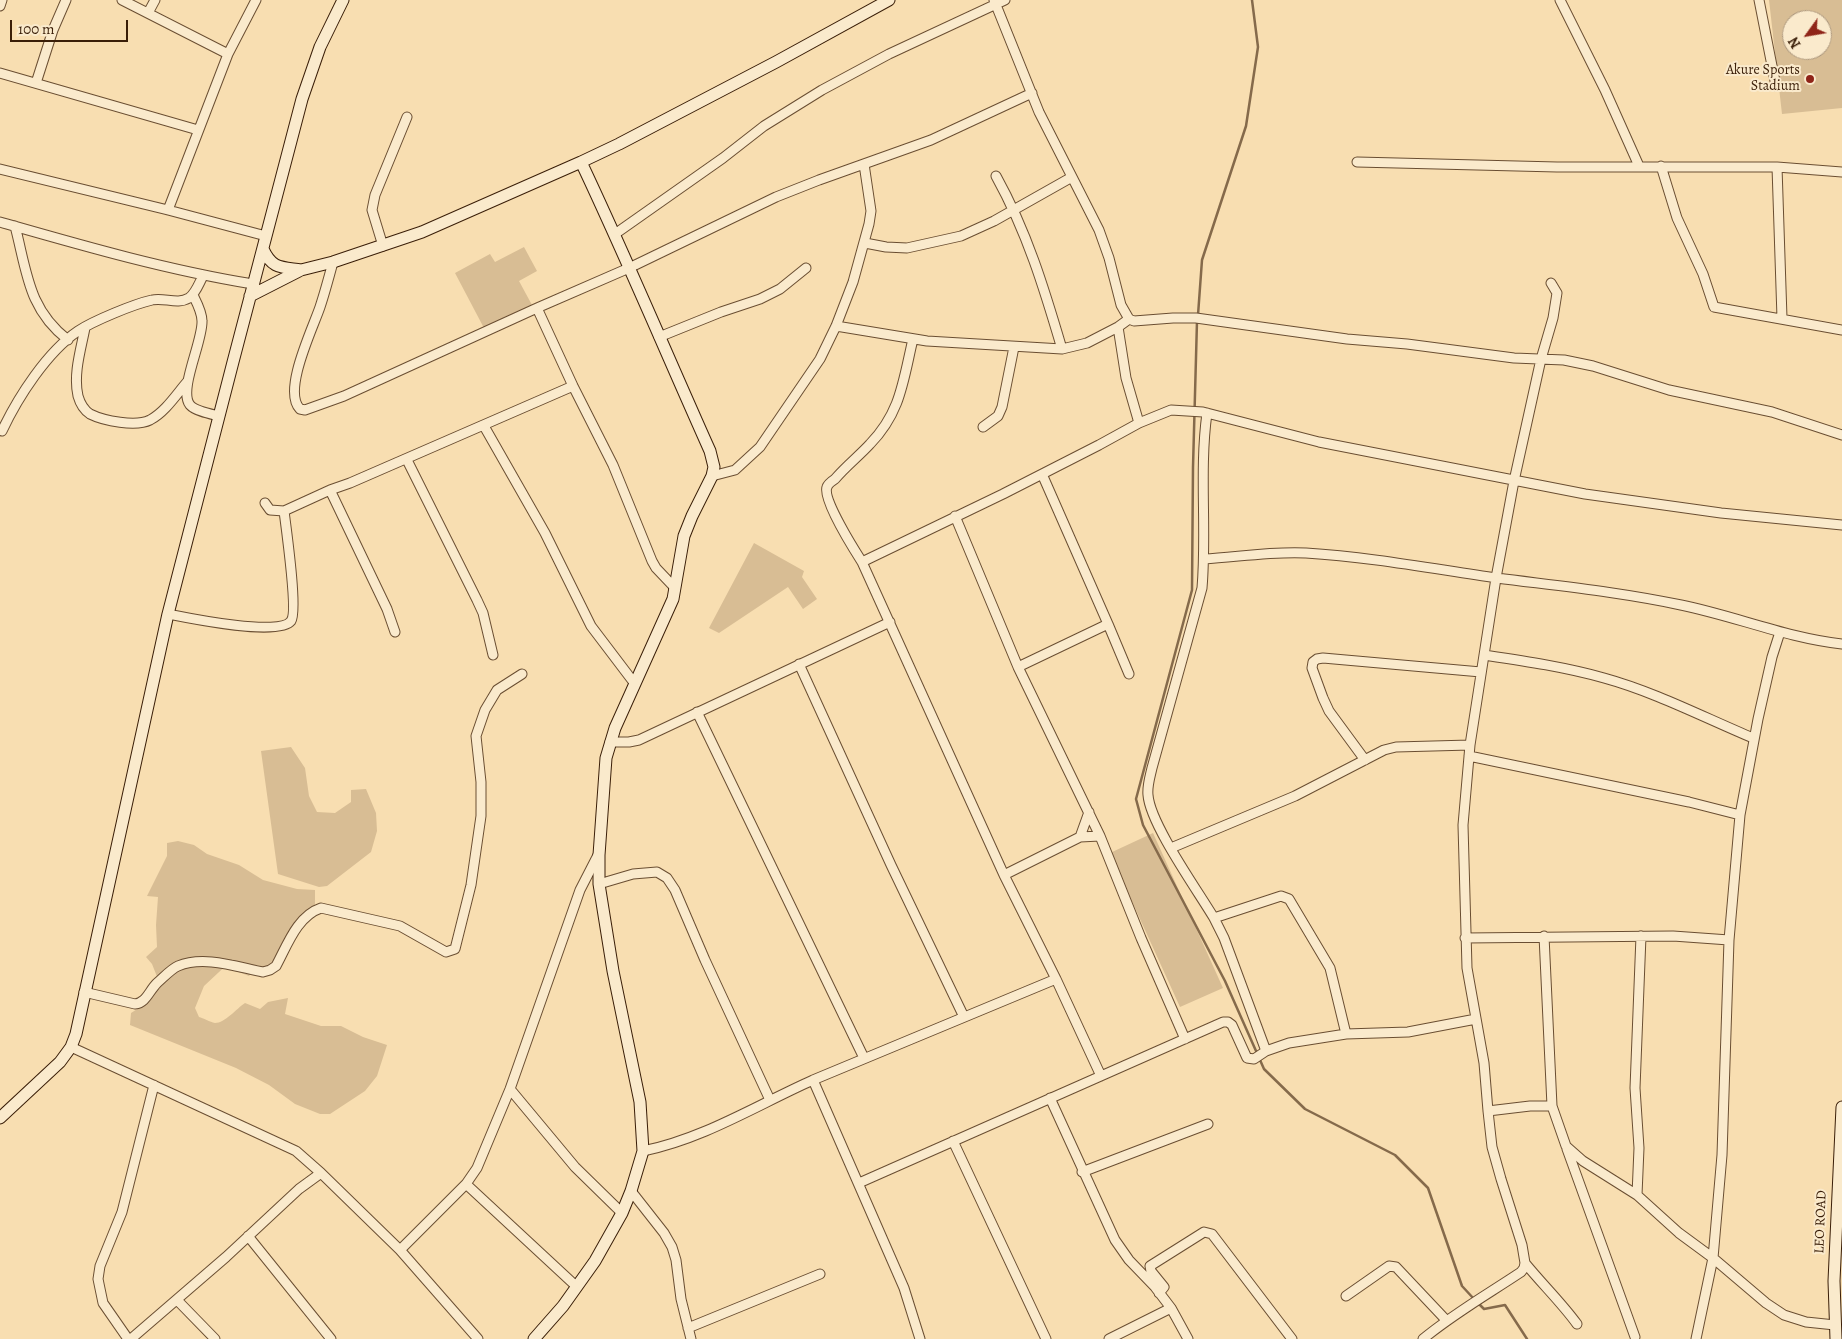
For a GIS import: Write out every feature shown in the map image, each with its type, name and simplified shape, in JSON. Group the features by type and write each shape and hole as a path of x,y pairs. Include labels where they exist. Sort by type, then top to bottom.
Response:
{"street":[{"path":"0,6 2,0"},
{"path":"36,83 53,30 66,0"},
{"path":"122,0 228,54"},
{"path":"148,13 155,0"},
{"path":"168,210 228,54 256,0"},
{"path":"0,1118 46,1076 71,1047 168,614 292,132 311,68 343,0"},
{"path":"250,296 301,270 333,262 422,232 580,162 678,114 890,0"},
{"path":"615,234 724,158 764,126 822,90 889,54 995,2 1005,0"},
{"path":"1560,0 1639,166"},
{"path":"1758,0 1776,86"},
{"path":"995,2 1056,146 1099,230 1109,258 1121,305 1129,319 1134,321 1196,318 1347,339 1407,344 1514,358 1564,360 1593,366 1662,389 1772,412 1842,435"},
{"path":"0,73 198,130"},
{"path":"333,262 320,306 302,355 295,383 294,399 300,409 305,410 344,396 629,268 776,197 931,140 1032,93"},
{"path":"383,246 372,210 375,195 407,117"},
{"path":"534,1339 578,1287 595,1261 632,1191 643,1151 640,1102 613,971 599,884 598,854 606,758 610,742 673,599 676,573 684,536 712,476 714,467 710,451 615,234 580,162"},
{"path":"1357,162 1557,167 1777,166 1842,172"},
{"path":"712,476 735,470 760,447 820,359 836,326 853,282 865,243 871,211 864,164"},
{"path":"1661,166 1677,218 1703,274 1714,307 1842,330"},
{"path":"1777,166 1782,318"},
{"path":"0,169 266,236"},
{"path":"996,176 1014,208 1035,261 1062,349"},
{"path":"865,243 898,248 917,247 975,231 1072,177"},
{"path":"0,222 203,276 253,284"},
{"path":"15,226 36,304 50,324 68,340"},
{"path":"263,249 273,265 301,270"},
{"path":"659,337 721,312 760,299 780,289 806,268"},
{"path":"2,430 26,388 43,366 68,340 85,328 152,300 161,298 179,301 186,299 193,295 203,276"},
{"path":"1422,1339 1446,1320 1475,1303 1520,1272 1524,1268 1525,1263 1522,1245 1492,1147 1484,1064 1470,991 1465,938 1463,824 1470,744 1496,578 1514,481 1557,294 1551,283"},
{"path":"193,295 201,312 202,331 187,382 188,402 192,406 219,416"},
{"path":"537,308 573,386 613,465 652,561 675,588"},
{"path":"836,326 913,339 1062,349 1087,342 1118,327 1129,319"},
{"path":"1118,327 1126,378 1138,423"},
{"path":"85,328 78,370 77,393 84,409 90,414 121,422 139,424 157,416 187,382"},
{"path":"913,339 898,403 892,416 871,443 846,465 827,487 826,494 836,517 862,562 1004,874 1101,1076"},
{"path":"983,427 998,416 1002,407 1014,346"},
{"path":"265,503 270,510 284,511 330,490 350,484 407,460 573,386"},
{"path":"862,562 1042,474 1138,423 1171,410 1205,412 1319,442 1585,494 1650,504 1842,525"},
{"path":"1205,412 1203,442 1204,559 1202,588 1192,630 1169,704 1148,784 1150,805 1171,848 1214,918 1224,938 1260,1055"},
{"path":"484,426 545,534 591,626 636,684"},
{"path":"407,460 477,600 483,614 493,655"},
{"path":"1042,474 1129,674"},
{"path":"330,490 388,609 394,632"},
{"path":"168,614 255,628 284,626 291,622 293,617 291,580 284,511"},
{"path":"955,516 1018,667 1100,836 1141,938 1185,1039"},
{"path":"1204,559 1305,553 1395,562 1678,604 1738,618 1780,632 1842,644"},
{"path":"610,742 639,740 890,622"},
{"path":"1018,667 1108,624"},
{"path":"1696,1339 1713,1258 1722,1155 1728,940 1740,815 1753,738 1772,657 1780,632"},
{"path":"1484,655 1550,665 1605,678 1753,738"},
{"path":"1364,760 1329,711 1312,668 1313,662 1323,658 1481,672"},
{"path":"799,664 964,1017"},
{"path":"84,992 139,1004 155,985 176,967 188,963 205,962 264,972 270,970 276,966 301,920 311,911 320,908 400,926 446,952 455,949 471,884 480,816 481,782 476,736 485,710 497,690 522,674"},
{"path":"697,712 864,1058"},
{"path":"1171,848 1295,796 1384,750 1396,747 1470,744"},
{"path":"1470,756 1689,802 1740,815"},
{"path":"1080,837 1089,812"},
{"path":"1004,874 1080,837 1100,836"},
{"path":"400,1250 466,1184 477,1168 510,1089 580,890 598,854"},
{"path":"599,884 633,874 657,872 667,878 770,1100"},
{"path":"1214,918 1281,896 1287,897 1330,968 1346,1034"},
{"path":"1544,936 1552,1106 1635,1337"},
{"path":"1465,938 1641,936 1728,940"},
{"path":"1637,1195 1639,1148 1636,1078 1641,936"},
{"path":"643,1151 679,1142 750,1111 813,1080 1056,979"},
{"path":"859,1183 1223,1022 1228,1022 1232,1025 1247,1058 1260,1055 1289,1043 1346,1034 1408,1032 1476,1019"},
{"path":"71,1047 296,1151 321,1172 400,1250 478,1339"},
{"path":"813,1080 904,1288 920,1339"},
{"path":"154,1085 122,1212 103,1257 98,1279 103,1303 129,1339 177,1300 299,1189 321,1172"},
{"path":"510,1089 575,1167 622,1213"},
{"path":"1050,1098 1082,1172 1115,1240 1129,1260 1171,1308 1188,1339"},
{"path":"1488,1111 1530,1106 1552,1106"},
{"name":"LEO ROAD","path":"1836,1339 1834,1272 1842,1107"},
{"path":"1082,1172 1208,1124"},
{"path":"953,1140 1046,1339"},
{"path":"1566,1146 1583,1161 1637,1195 1679,1234 1713,1258 1766,1303 1784,1315 1806,1322 1836,1326"},
{"path":"466,1184 578,1287"},
{"path":"632,1191 664,1233 672,1247 676,1260 681,1299 691,1339"},
{"path":"1159,1293 1164,1287 1151,1271 1150,1266 1204,1232 1208,1232 1212,1234 1292,1339"},
{"path":"248,1236 331,1339"},
{"path":"1525,1263 1577,1324"},
{"path":"1346,1296 1389,1266 1396,1267 1446,1320"},
{"path":"688,1328 820,1274"},
{"path":"177,1300 215,1339"},
{"path":"1109,1339 1171,1308"}],"shaded area":[{"name":"Akure Sports Stadium","path":"1769,0 1842,0 1842,108 1782,114"},
{"path":"524,247 537,271 519,281 532,305 485,330 455,273 490,254 495,262"},
{"path":"754,543 804,571 802,577 817,599 803,609 788,587 719,633 709,628"},
{"path":"291,747 305,768 309,796 317,812 335,813 351,802 351,790 366,789 376,813 377,831 371,852 327,886 319,887 278,874 261,751"},
{"path":"1153,833 1223,988 1180,1007 1110,853"},
{"path":"178,841 194,845 207,854 239,865 263,880 297,889 315,890 315,913 294,929 278,958 267,968 257,965 249,976 236,971 233,959 204,986 195,1008 199,1017 215,1023 227,1018 245,1003 260,1009 268,1002 288,998 285,1014 321,1026 341,1026 363,1037 387,1045 377,1076 365,1091 330,1114 320,1114 295,1104 269,1085 236,1068 130,1025 131,1013 142,1006 171,973 158,979 152,964 146,957 157,947 158,897 147,896 167,856 167,843"}],"waterway":[{"path":"1198,315 1202,260 1246,126 1258,47 1252,0"},
{"path":"1197,321 1192,590 1136,799 1143,825 1225,981 1264,1069 1305,1109 1395,1155 1428,1188 1462,1286 1474,1299"},
{"path":"1478,1303 1484,1309 1505,1305 1527,1339"}],"place":[{"name":"Akure Sports Stadium","path":"1810,79"}]}
